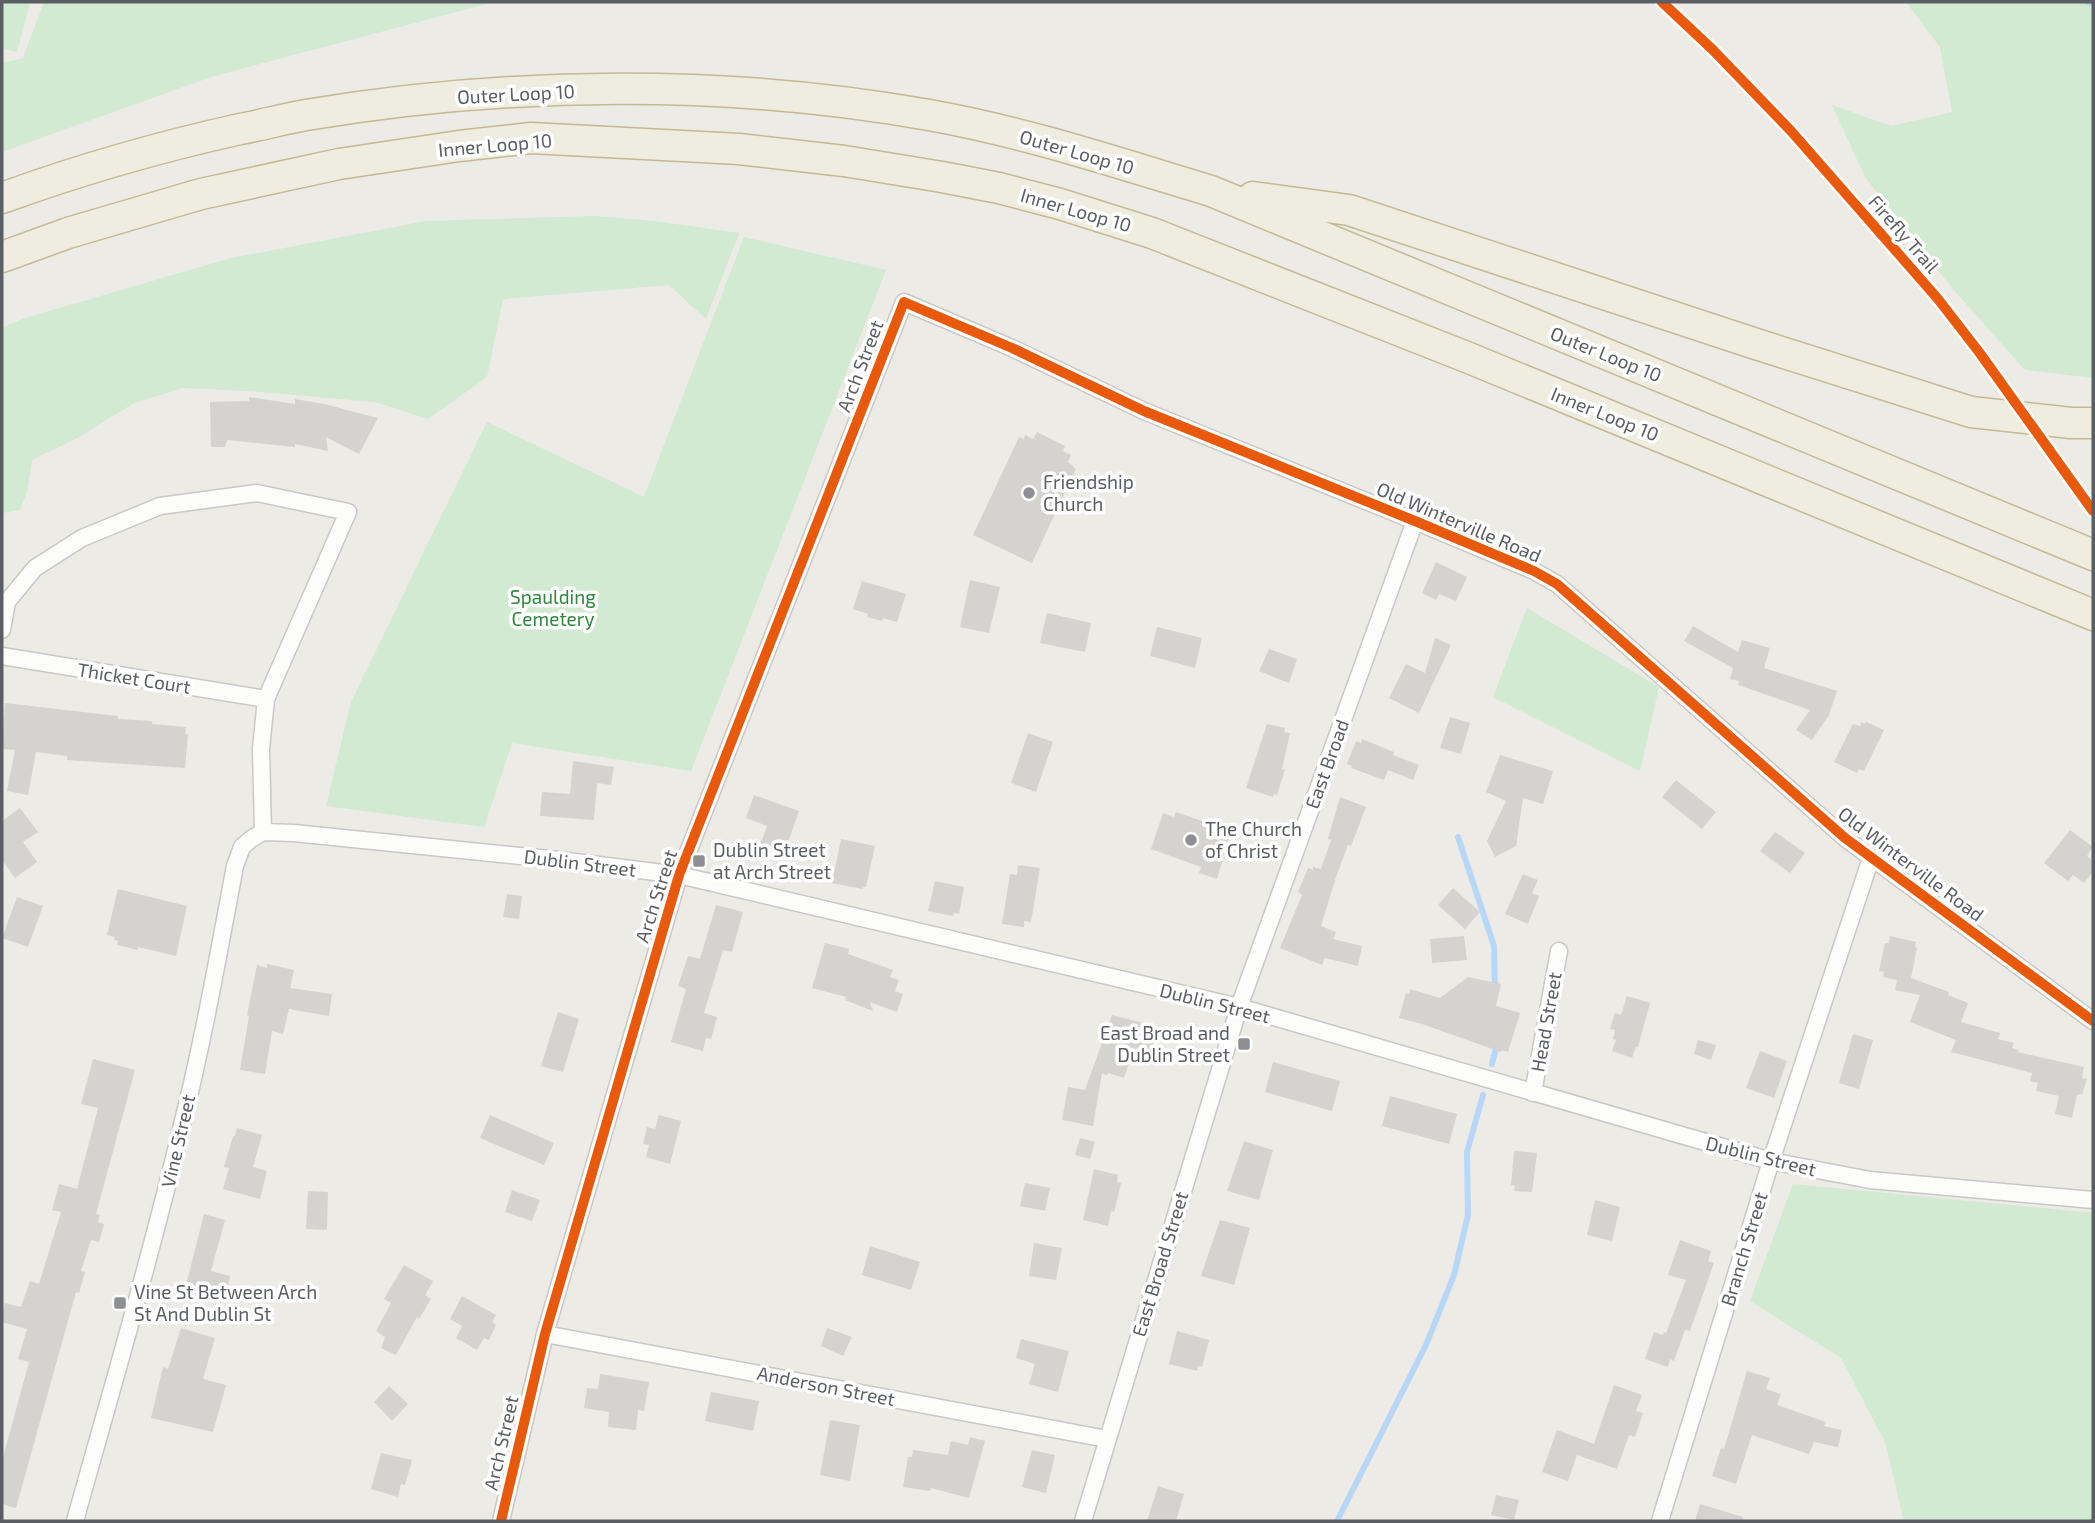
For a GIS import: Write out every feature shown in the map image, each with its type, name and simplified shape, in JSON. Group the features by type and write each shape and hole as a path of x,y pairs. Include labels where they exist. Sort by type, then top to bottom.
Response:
{"highway":[{"name":"Outer Loop 10","path":"2,198 170,145 305,115 492,94 616,89 713,90 828,101 928,115 988,128 1211,191 2093,555"},
{"name":"Inner Loop 10","path":"2,257 68,233 201,194 339,164 531,138 739,149 844,161 942,177 1060,204 1152,233 1494,368 2093,615"},
{"path":"1211,191 1349,210 1971,412 2093,423"}],"street":[{"name":"Old Winterville Road","path":"904,302 1012,348 1144,411 1415,521 1534,571 1557,584 1834,829 2093,1021"},
{"name":"Arch Street","path":"501,1521 545,1334 679,875 904,302"},
{"path":"2,630 7,602 36,568 82,538 160,506 257,493 348,512 266,699 261,749 263,832"},
{"name":"East Broad","path":"1239,1007 1415,521"},
{"name":"Thicket Court","path":"2,656 266,699"},
{"name":"Dublin Street","path":"263,832 330,836 679,875 1239,1007 1771,1161 1870,1180 2093,1200"},
{"name":"Vine Street","path":"75,1521 151,1251 184,1119 235,866 242,847 263,832"},
{"name":"Branch Street","path":"1660,1521 1771,1161 1871,858"},
{"name":"Head Street","path":"1533,1093 1559,951"},
{"name":"East Broad Street","path":"1083,1521 1239,1007"},
{"name":"Anderson Street","path":"545,1334 1107,1439"}],"green space":[{"path":"2,2 30,2 17,52 2,48"},
{"path":"44,2 494,2 211,77 2,152 2,63 23,58"},
{"path":"1906,2 2093,2 2093,378 2025,370 1952,288 1865,177 1832,105 1891,126 1952,112 1940,47"},
{"path":"595,216 739,233 706,319 669,285 503,299 487,377 428,419 375,402 183,388 134,403 81,436 32,460 27,492 20,510 2,513 2,328 25,318 231,258 426,221"},
{"name":"Spaulding Cemetery","path":"744,237 886,270 691,771 512,743 484,827 326,806 351,702 487,422 644,497"},
{"path":"1527,608 1659,687 1640,771 1493,697"},
{"path":"1793,1184 2093,1213 2093,1521 1904,1521 1885,1442 1841,1358 1750,1301"}],"building":[{"path":"249,397 295,404 295,399 378,418 359,454 326,437 328,451 295,444 295,447 227,440 225,447 211,447 210,402 249,401"},
{"name":"Friendship Church","path":"1037,432 1065,446 1063,451 1071,455 1068,462 1076,469 1032,563 973,535 1019,437 1024,439 1025,435 1033,439"},
{"path":"1436,562 1467,577 1456,601 1439,594 1436,600 1422,593"},
{"path":"970,580 1000,587 989,633 960,627"},
{"path":"862,581 906,594 897,622 867,617 868,614 853,609"},
{"path":"1047,613 1091,623 1085,652 1040,643"},
{"path":"1693,626 1738,652 1742,640 1770,648 1764,668 1837,691 1829,715 1812,740 1796,730 1810,710 1738,685 1739,681 1730,679 1733,668 1684,641"},
{"path":"1157,627 1202,638 1195,668 1150,656"},
{"path":"1435,638 1451,645 1419,713 1389,698 1406,664 1425,673"},
{"path":"1269,649 1297,659 1289,683 1259,671"},
{"path":"5,703 186,727 185,734 188,734 185,768 67,760 67,756 36,752 28,795 7,791 15,750 2,749"},
{"path":"1450,717 1470,723 1461,754 1440,748"},
{"path":"1861,722 1884,730 1864,771 1859,769 1857,773 1834,762 1853,724 1860,726"},
{"path":"1267,724 1285,728 1284,732 1290,733 1282,769 1285,770 1277,795 1274,794 1273,797 1246,788"},
{"path":"1028,733 1053,742 1036,792 1011,783"},
{"path":"1362,739 1419,765 1413,780 1388,770 1384,780 1351,768 1352,766 1347,764 1356,741 1361,743"},
{"path":"1500,755 1553,771 1543,804 1523,798 1516,846 1495,857 1487,841 1506,801 1486,792"},
{"path":"573,761 614,767 611,785 597,783 594,820 540,816 542,792 570,794"},
{"path":"1676,780 1716,812 1702,829 1662,797"},
{"path":"754,795 799,811 784,854 760,845 767,826 746,818"},
{"path":"1340,797 1366,807 1351,846 1348,845 1321,926 1336,932 1333,939 1362,946 1358,966 1325,958 1322,965 1280,948 1302,895 1298,892 1308,868 1321,869 1331,840 1328,839"},
{"path":"20,808 38,832 23,842 37,862 15,878 2,860 2,821"},
{"name":"The Church of Christ","path":"1176,812 1231,831 1217,879 1199,873 1201,867 1151,849 1163,813 1174,817"},
{"path":"2070,830 2093,847 2087,856 2093,861 2093,871 2084,883 2073,875 2068,881 2044,863"},
{"path":"1775,832 1805,853 1790,873 1760,851"},
{"path":"841,839 875,846 866,887 863,889 832,883"},
{"path":"1018,865 1040,868 1031,922 1024,921 1024,927 1002,924 1010,874 1017,875"},
{"path":"1523,874 1538,880 1532,893 1539,896 1528,924 1505,914"},
{"path":"935,881 964,887 959,914 954,913 953,916 928,911"},
{"path":"1453,888 1480,912 1465,929 1438,905"},
{"path":"118,889 187,906 176,956 117,945 115,937 107,935"},
{"path":"507,894 522,896 519,919 503,917"},
{"path":"17,897 43,906 28,947 2,938"},
{"path":"716,905 743,912 732,952 723,950 704,1013 717,1017 711,1039 706,1038 703,1051 671,1042 686,989 678,986 688,956 700,959"},
{"path":"1464,936 1467,960 1432,963 1430,939"},
{"path":"1890,936 1916,942 1911,978 1949,992 1948,995 1968,1003 1961,1022 2000,1033 1998,1039 2014,1043 2012,1048 2019,1050 2018,1052 2084,1067 2082,1078 2087,1079 2082,1094 2077,1095 2072,1118 2055,1114 2059,1096 2036,1091 2038,1083 2030,1081 2032,1073 1951,1052 1956,1040 1910,1022 1920,995 1895,990 1897,980 1883,977 1884,972 1879,971 1885,943 1889,943"},
{"path":"825,943 849,949 848,954 893,970 890,977 899,980 895,991 903,994 897,1012 870,1002 873,1011 845,1000 846,997 812,988"},
{"path":"267,964 294,970 290,988 332,994 329,1016 289,1009 283,1034 272,1031 265,1074 240,1070 257,965 267,968"},
{"path":"1468,977 1501,984 1496,1006 1520,1013 1508,1052 1399,1018 1406,993 1409,994 1410,989 1440,998"},
{"path":"1627,996 1650,1003 1638,1047 1632,1058 1612,1051 1616,1040 1613,1039 1615,1030 1610,1029 1615,1013 1621,1015"},
{"path":"558,1012 579,1019 563,1072 541,1066"},
{"path":"1112,1015 1158,1027 1148,1061 1131,1057 1124,1078 1102,1073 1093,1126 1062,1120 1068,1087 1085,1090"},
{"path":"1853,1034 1873,1040 1859,1089 1839,1083"},
{"path":"1698,1040 1716,1045 1711,1060 1694,1054"},
{"path":"1760,1051 1787,1061 1774,1098 1746,1088"},
{"path":"93,1059 135,1070 96,1214 100,1215 98,1222 104,1224 99,1242 91,1240 81,1271 85,1272 79,1293 76,1292 16,1508 2,1504 2,1461 29,1362 18,1359 27,1329 2,1322 2,1316 5,1303 21,1307 30,1281 39,1284 61,1212 52,1210 59,1184 77,1189 98,1108 81,1104"},
{"path":"1273,1062 1340,1081 1332,1111 1265,1092"},
{"path":"1390,1096 1457,1114 1449,1144 1382,1126"},
{"path":"490,1115 554,1143 544,1165 480,1138"},
{"path":"659,1115 681,1121 670,1164 646,1157 649,1145 643,1144 647,1127 655,1129"},
{"path":"237,1128 262,1135 253,1167 267,1171 260,1199 223,1189 229,1168 224,1167"},
{"path":"1080,1138 1095,1142 1090,1159 1075,1155"},
{"path":"1244,1141 1273,1150 1259,1200 1227,1191"},
{"path":"1514,1151 1537,1153 1532,1192 1514,1191 1515,1186 1511,1185"},
{"path":"1094,1169 1118,1175 1117,1182 1121,1183 1108,1226 1083,1220"},
{"path":"1025,1183 1050,1188 1045,1211 1020,1206"},
{"path":"512,1190 540,1200 532,1221 505,1212"},
{"path":"308,1191 328,1192 327,1230 306,1229"},
{"path":"1595,1200 1620,1207 1612,1241 1587,1235"},
{"path":"204,1214 225,1220 211,1271 230,1276 224,1303 184,1293"},
{"path":"1220,1220 1250,1228 1234,1285 1201,1276"},
{"path":"1680,1240 1711,1251 1708,1261 1714,1263 1690,1331 1685,1330 1674,1361 1670,1359 1668,1367 1645,1359 1654,1332 1663,1335 1666,1333 1686,1280 1668,1275"},
{"path":"1034,1243 1062,1248 1056,1280 1029,1276"},
{"path":"870,1246 920,1262 911,1290 862,1275"},
{"path":"404,1265 433,1281 425,1295 431,1299 419,1319 417,1317 396,1355 381,1348 385,1337 376,1331 391,1303 384,1299"},
{"path":"462,1296 496,1315 492,1322 496,1325 489,1340 484,1338 477,1350 456,1338 462,1326 450,1319"},
{"path":"181,1328 215,1338 203,1379 226,1385 213,1432 151,1418 163,1367 168,1369"},
{"path":"827,1328 852,1337 843,1356 821,1346"},
{"path":"1177,1331 1209,1340 1202,1367 1198,1366 1197,1371 1169,1364"},
{"path":"1021,1339 1069,1351 1058,1392 1029,1384 1035,1364 1016,1358"},
{"path":"1747,1371 1770,1378 1766,1389 1781,1394 1777,1405 1826,1422 1824,1426 1842,1430 1838,1447 1814,1442 1809,1454 1752,1435 1736,1484 1712,1476 1721,1448 1724,1449"},
{"path":"600,1374 649,1382 644,1411 638,1410 636,1430 608,1427 609,1412 584,1408 587,1388 598,1389"},
{"path":"1614,1385 1642,1395 1636,1411 1643,1413 1635,1437 1629,1435 1617,1469 1577,1455 1568,1481 1542,1472 1557,1430 1594,1444"},
{"path":"389,1386 408,1404 392,1421 374,1402"},
{"path":"711,1392 759,1401 753,1431 705,1421"},
{"path":"830,1420 860,1425 850,1481 820,1475"},
{"path":"970,1437 985,1441 969,1498 931,1488 930,1491 903,1487 908,1457 912,1457 913,1450 948,1455 951,1441 968,1445"},
{"path":"1032,1450 1055,1455 1046,1493 1022,1487"},
{"path":"381,1453 412,1460 405,1485 401,1484 398,1497 371,1489"},
{"path":"1158,1486 1184,1494 1176,1521 1147,1521"},
{"path":"1496,1495 1519,1500 1514,1520 1491,1515"},
{"path":"1700,1504 1743,1517 1742,1521 1695,1521"}],"waterway":[{"path":"2087,2 2093,3"},
{"path":"1458,837 1494,946 1495,991"},
{"path":"1492,1064 1497,1044"},
{"path":"1337,1521 1426,1345 1454,1275 1468,1215 1467,1152 1483,1095"}],"cycle path":[{"name":"Firefly Trail","path":"1662,2 1713,50 1791,131 1938,299 2093,511"},
{"path":"501,1521 545,1334 679,875 904,302 1012,348 1144,411 1415,521 1534,571 1557,584 1845,838 2093,1021"}],"place":[{"name":"Friendship Church","path":"1029,493"},
{"name":"The Church of Christ","path":"1191,840"},
{"name":"Dublin Street at Arch Street","path":"699,861"},
{"name":"East Broad and Dublin Street","path":"1244,1044"},
{"name":"Vine St Between Arch St And Dublin St","path":"120,1303"}]}
